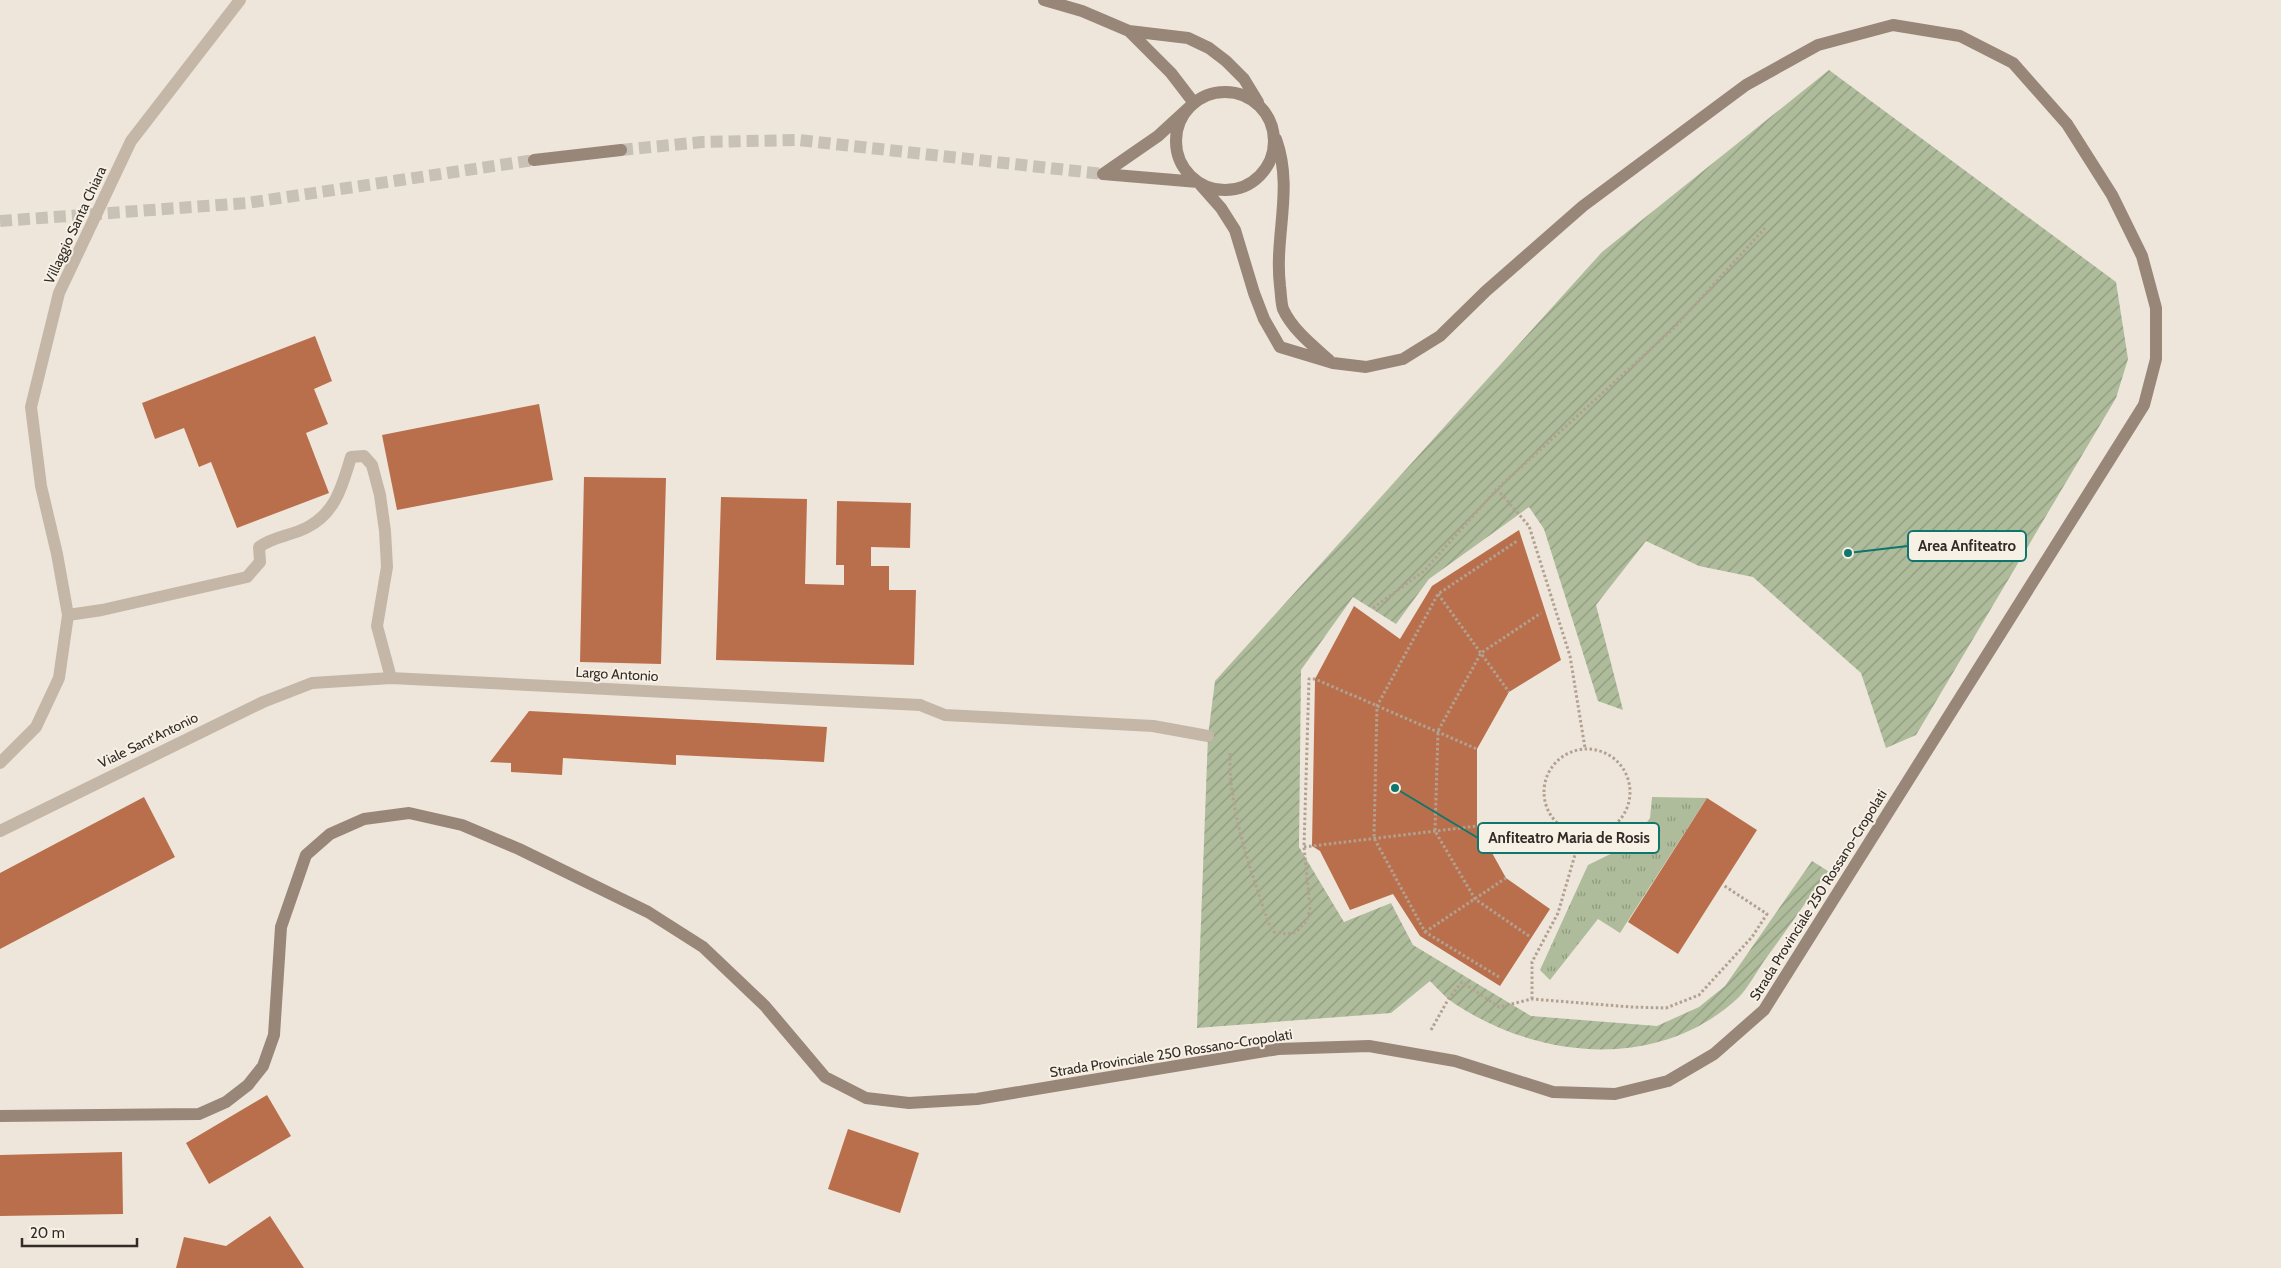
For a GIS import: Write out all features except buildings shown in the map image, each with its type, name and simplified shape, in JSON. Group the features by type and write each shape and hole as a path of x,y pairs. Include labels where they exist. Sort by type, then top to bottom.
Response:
{"main road":[{"name":"Strada Provinciale 250 Rossano-Cropolati","path":"1044,0 1082,11 1129,31 1188,38 1209,48 1226,61 1244,79 1270,120 1282,160 1285,186 1278,270 1283,308 1305,340 1333,363"},
{"name":"Strada Provinciale 250 Rossano-Cropolati","path":"0,1116 199,1114 226,1102 248,1085 263,1066 274,1035 281,927 306,855 330,834 364,819 409,813 462,825 519,849 648,912 703,947 764,1006 825,1078 866,1098 909,1103 977,1099 1278,1049 1369,1046 1454,1061 1553,1092 1615,1094 1668,1081 1714,1054 1764,1010 2144,405 2156,359 2156,308 2142,256 2112,195 2067,124 2013,62 1960,36 1893,25 1818,45 1746,86 1583,206 1486,291 1440,336 1403,359 1366,367 1333,363 1280,348 1264,319 1235,230 1221,208 1186,171 1179,157 1176,142 1177,128 1183,114 1194,103 1206,96 1220,92 1248,97 1260,105 1270,120 1275,140 1273,154 1266,169 1256,180 1242,187 1227,190 1212,189 1198,182"},
{"name":"Strada Provinciale 250 Rossano-Cropolati","path":"1129,31 1171,73 1194,103"},
{"path":"1194,103 1158,136 1103,174 1198,182"},
{"path":"534,160 621,150"}],"street":[{"name":"Villaggio Santa Chiara","path":"0,763 36,727 59,678 68,615 58,554 41,486 31,407 59,293 131,141 240,0"},
{"path":"68,615 102,610 247,577 260,562 260,547 270,538 306,528 328,512 341,489 351,457 364,456 372,464 380,495 385,531 387,568 377,626 391,678"},
{"name":"Largo Antonio","path":"312,684 391,678 920,705 945,715 1153,726 1208,736"},
{"name":"Viale Sant'Antonio","path":"0,831 263,702 312,684"}],"path":[{"path":"1373,608 1424,571 1497,489 1674,328 1765,228"},
{"path":"1497,489 1529,526 1570,656 1584,748"},
{"path":"1499,977 1425,932 1374,838 1377,706 1438,594 1517,541"},
{"path":"1438,594 1509,692"},
{"path":"1529,936 1475,899 1435,831 1438,731 1481,653 1540,613"},
{"path":"1208,736 1230,745 1229,771 1246,858 1269,924 1274,932 1286,934 1296,932 1307,920 1310,908 1304,847 1309,678 1477,749"},
{"path":"1584,748 1607,753 1624,767 1631,789 1627,811 1612,828 1590,836 1582,834 1568,831 1550,816 1544,795 1548,773 1563,755 1584,748"},
{"path":"1304,847 1477,826"},
{"path":"1532,999 1532,962 1558,913 1582,834"},
{"path":"1425,932 1506,878"},
{"path":"1417,1054 1449,998 1462,982 1499,1007 1532,999 1631,1008 1666,1008 1699,995 1752,937 1767,914 1722,885"}],"green space":[{"path":"1829,70 2116,282 2128,359 2116,398 1916,735 1886,748 1861,673 1753,577 1699,566 1646,541 1596,605 1623,710 1598,701 1544,529 1529,507 1429,579 1396,624 1353,597 1301,670 1299,847 1344,922 1391,903 1413,945 1531,1016 1657,1026 1699,1007 1725,986 1812,861 1828,871 1738,998 1707,1022 1672,1038 1636,1047 1599,1049 1561,1046 1524,1037 1488,1023 1455,1004 1430,981 1391,1013 1197,1028 1208,736 1215,681 1602,252"},
{"path":"1652,797 1707,798 1620,933 1598,919 1550,980 1540,970 1588,865 1631,844 1650,818"}],"tunnel":[{"path":"621,150 702,142 799,140 1103,174"},
{"path":"0,221 247,203 534,160"}],"place":[{"name":"Area Anfiteatro","path":"1848,553"},
{"name":"Anfiteatro Maria de Rosis","path":"1395,788"}]}
